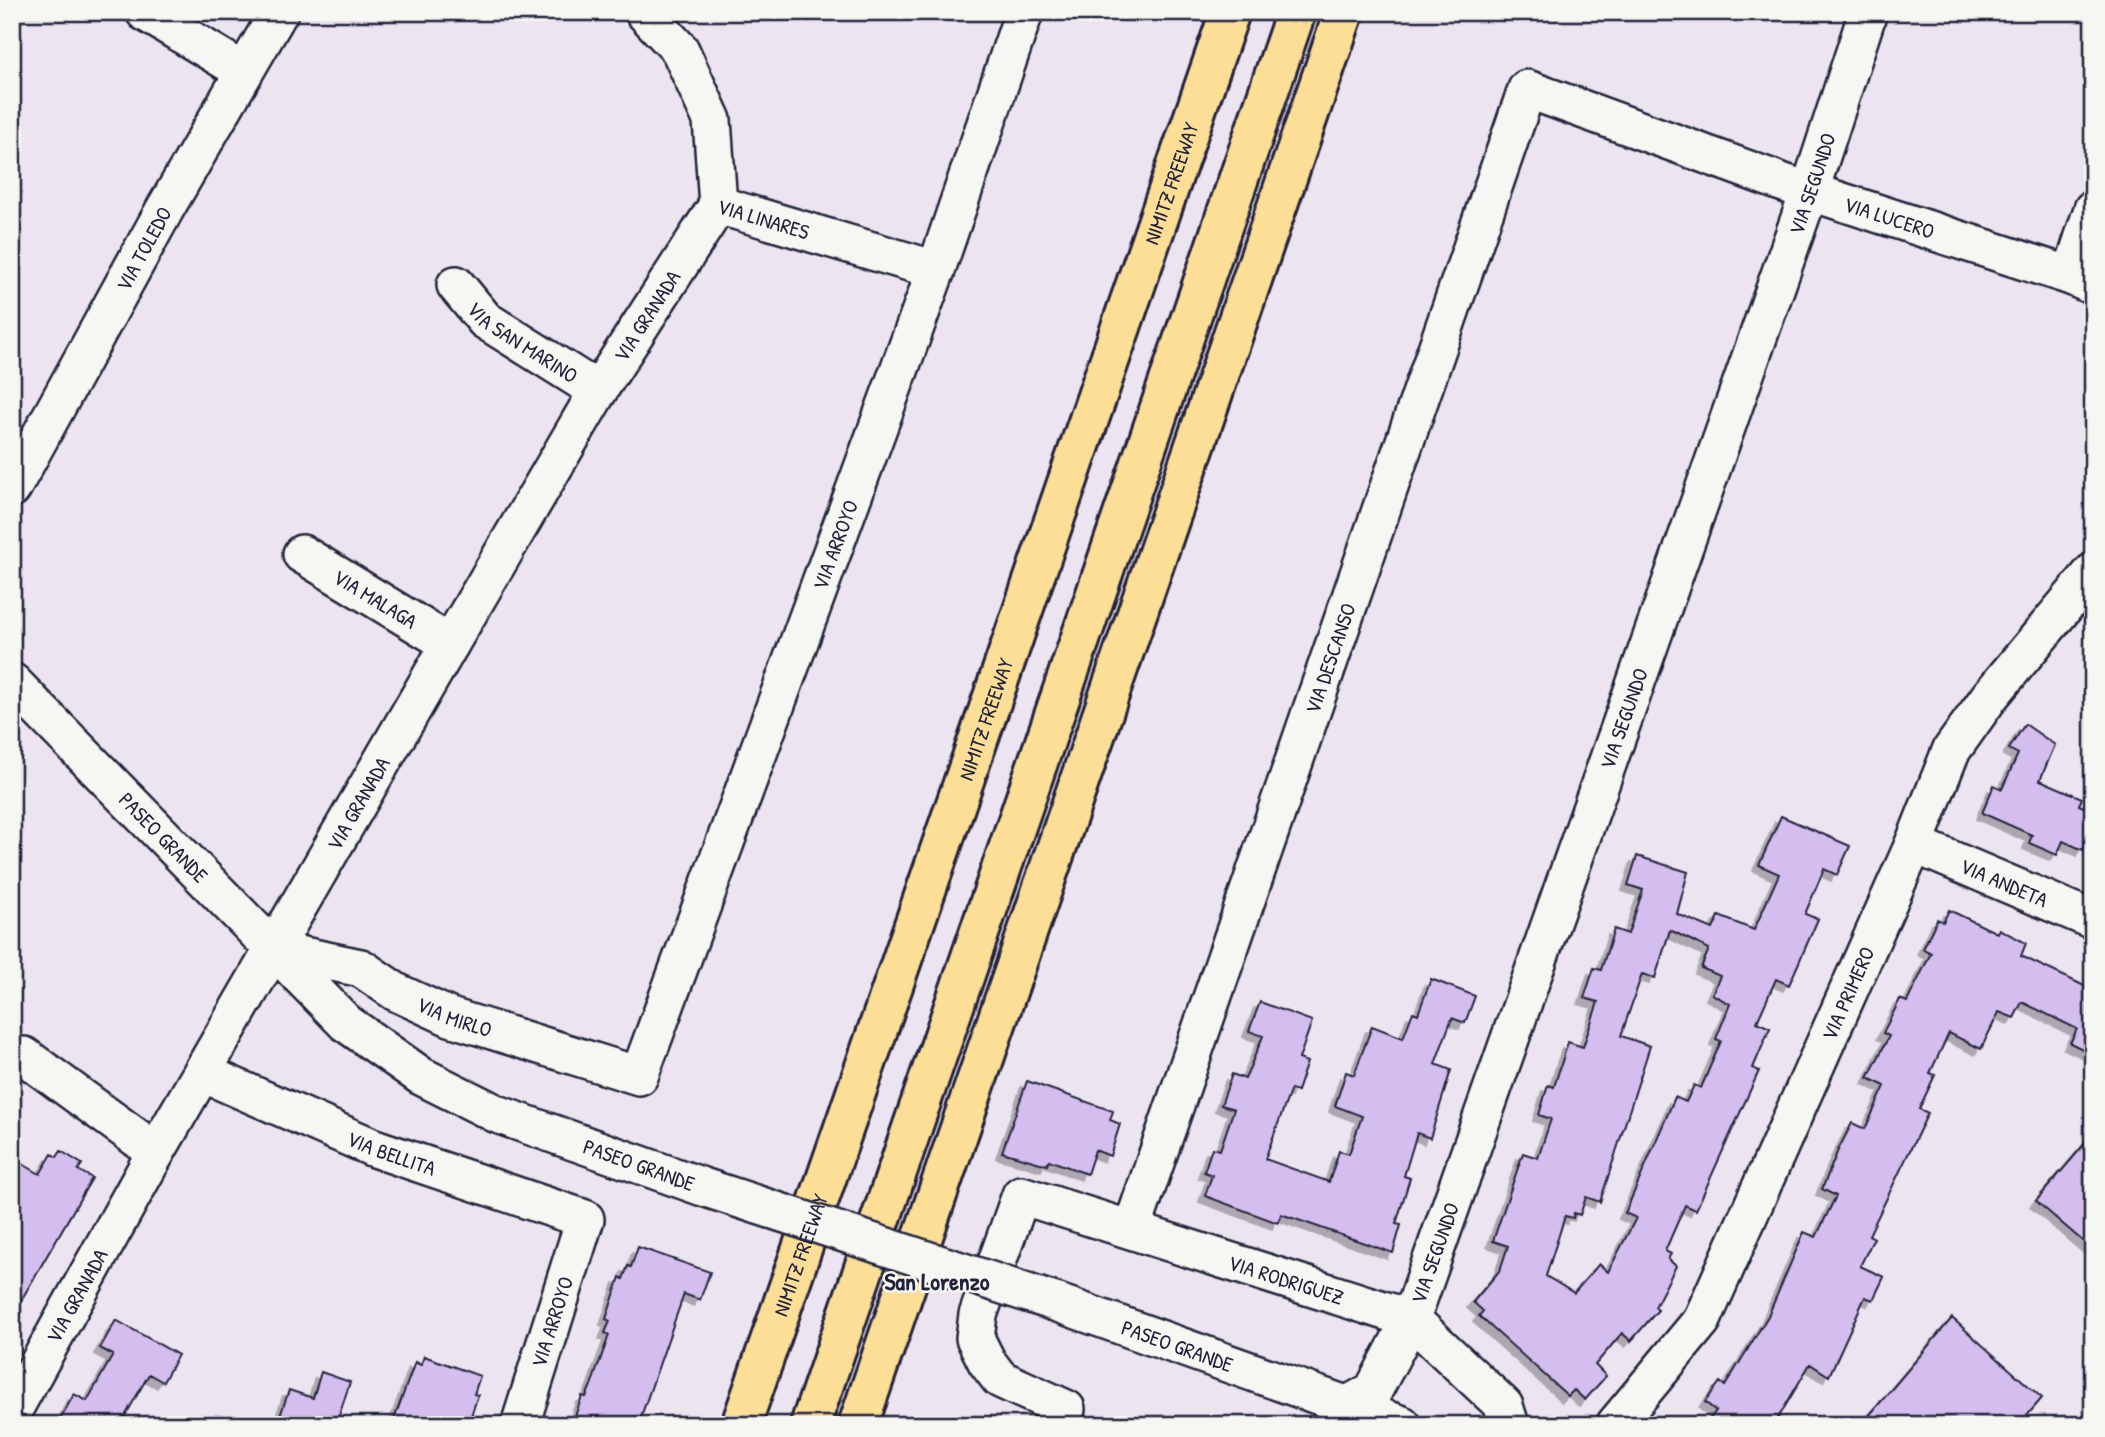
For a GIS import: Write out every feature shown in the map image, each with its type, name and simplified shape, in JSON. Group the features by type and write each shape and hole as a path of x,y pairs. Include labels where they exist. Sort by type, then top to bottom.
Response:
{"highway":[{"name":"NIMITZ FREEWAY","path":"741,1425 1230,12"},
{"path":"810,1425 1296,12"},
{"path":"858,1425 1344,12"}],"street":[{"path":"145,12 243,71"},
{"name":"VIA TOLEDO","path":"12,488 243,71 279,12"},
{"name":"VIA LINARES","path":"644,12 680,50 712,120 718,205 936,270"},
{"name":"VIA ARROYO","path":"639,1076 936,270 1024,12"},
{"name":"VIA SEGUNDO","path":"1348,1405 1373,1391 1411,1319 1810,190 1868,12"},
{"name":"VIA LUCERO","path":"1527,89 1810,190 2082,281"},
{"name":"VIA DESCANSO","path":"1132,1229 1527,89"},
{"name":"VIA GRANADA","path":"17,1392 598,391 718,205"},
{"path":"2082,281 2093,209"},
{"name":"VIA SAN MARINO","path":"456,285 485,320 598,391"},
{"name":"VIA MALAGA","path":"302,554 450,644"},
{"name":"VIA PRIMERO","path":"1615,1425 1702,1320 1914,844 1951,751 1990,696 2093,572"},
{"name":"PASEO GRANDE","path":"12,682 346,1023 421,1076 497,1114 703,1187 1055,1301 1402,1425"},
{"name":"VIA ANDETA","path":"1914,844 2093,920"},
{"name":"VIA MIRLO","path":"275,950 361,968 396,992 450,1017 639,1076"},
{"path":"24,1056 156,1152"},
{"name":"VIA BELLITA","path":"203,1073 374,1147 585,1220"},
{"name":"VIA RODRIGUEZ","path":"1059,1425 1066,1409 1000,1379 987,1362 975,1338 978,1315 1021,1195 1411,1319 1504,1406 1510,1425"},
{"name":"VIA ARROYO","path":"520,1425 585,1220"}],"building":[{"path":"2025,724 2055,745 2040,780 2082,798 2079,805 2093,811 2093,828 2083,850 2063,841 2057,855 2029,843 2032,835 1982,813 1994,785 2002,789 2018,754 2009,749"},
{"path":"1781,816 1850,846 1837,875 1824,869 1805,914 1818,919 1789,985 1776,979 1757,1022 1770,1028 1753,1068 1759,1071 1696,1210 1685,1205 1665,1251 1671,1254 1668,1259 1676,1266 1655,1307 1658,1310 1631,1341 1622,1333 1595,1365 1606,1376 1585,1400 1574,1390 1568,1396 1479,1316 1483,1311 1473,1302 1500,1270 1508,1246 1493,1241 1523,1153 1538,1158 1551,1119 1539,1115 1548,1085 1554,1087 1568,1042 1583,1047 1598,1002 1584,998 1594,968 1601,970 1614,929 1628,934 1643,890 1628,885 1637,856 1688,872 1677,914 1713,929 1719,916 1754,930 1779,874 1759,865","holes":["1670,930 1709,949 1701,968 1720,976 1712,994 1730,1004 1716,1039 1721,1041 1701,1088 1694,1085 1686,1102 1675,1097 1625,1213 1636,1218 1608,1272 1599,1264 1574,1293 1546,1276 1565,1216 1573,1218 1574,1213 1580,1215 1586,1197 1600,1202 1650,1046 1621,1036 1642,974 1655,978"]},
{"path":"1949,910 1997,933 1999,929 2026,943 2021,956 2093,990 2093,1054 2070,1043 2077,1029 2022,1002 2014,1018 1999,1012 1981,1049 1949,1033 1930,1073 1935,1075 1919,1109 1928,1113 1869,1235 1874,1238 1860,1266 1884,1277 1873,1300 1865,1297 1829,1376 1810,1364 1774,1425 1705,1425 1716,1411 1705,1402 1720,1382 1725,1386 1768,1316 1804,1232 1816,1237 1836,1196 1822,1189 1838,1150 1852,1123 1865,1129 1885,1086 1868,1078 1889,1036 1883,1033 1900,999 1907,1002 1931,953 1923,949 1937,919 1943,922"},
{"path":"1431,979 1475,996 1465,1023 1452,1018 1435,1064 1451,1070 1430,1138 1417,1133 1404,1176 1410,1178 1396,1224 1401,1225 1393,1253 1281,1214 1278,1223 1205,1196 1212,1175 1204,1172 1212,1148 1220,1150 1234,1109 1221,1105 1232,1074 1245,1079 1263,1036 1249,1031 1260,1002 1312,1021 1299,1059 1307,1062 1297,1091 1291,1089 1265,1159 1329,1182 1339,1151 1349,1154 1362,1116 1335,1106 1346,1072 1354,1075 1372,1026 1403,1038 1413,1012 1418,1014"},
{"path":"1027,1081 1113,1111 1110,1120 1120,1124 1110,1156 1095,1150 1087,1174 1049,1160 1047,1165 1002,1152"},
{"path":"2093,1134 2093,1250 2036,1201"},
{"path":"61,1151 82,1164 78,1170 92,1178 12,1316 12,1158 40,1174 52,1154 57,1157"},
{"path":"638,1247 710,1272 700,1300 684,1294 638,1425 572,1425 582,1396 586,1397 592,1383 609,1335 605,1333 610,1321 606,1319 620,1277 623,1279 628,1266 631,1267"},
{"path":"1952,1318 2042,1398 2019,1425 1861,1425"},
{"path":"116,1320 178,1355 163,1382 149,1374 120,1425 57,1425 74,1394 87,1401 113,1355 100,1348"},
{"path":"424,1356 480,1376 474,1394 478,1395 468,1425 392,1425 415,1362 421,1365"},
{"path":"321,1372 350,1382 336,1425 277,1425 289,1390 313,1398"}],"district":[{"name":"San Lorenzo","path":"937,1281"}]}
